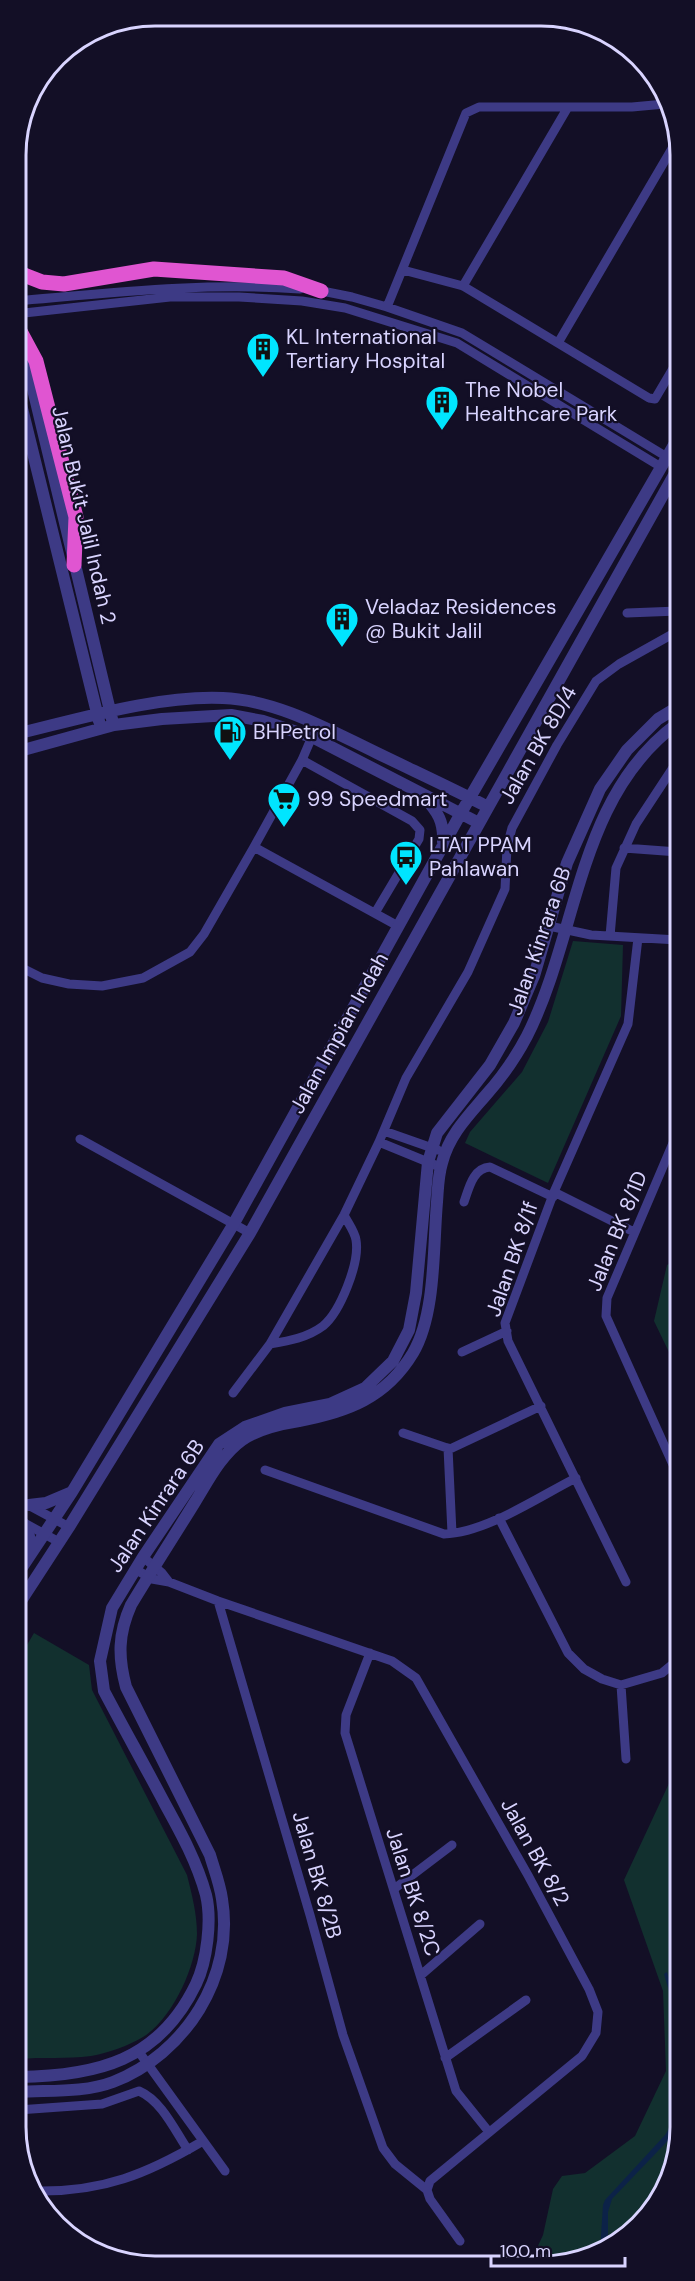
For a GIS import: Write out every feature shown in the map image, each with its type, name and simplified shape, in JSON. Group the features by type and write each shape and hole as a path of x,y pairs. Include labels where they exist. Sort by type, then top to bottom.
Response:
{"highway":[{"path":"26,276 42,282 64,284 154,269 284,278 321,291"},
{"path":"26,342 36,361 76,517 74,565"}],"street":[{"path":"387,307 466,113 479,107 659,104"},
{"path":"463,286 568,107"},
{"path":"558,344 670,152"},
{"path":"403,270 463,286 649,398 655,399 670,374"},
{"path":"26,300 157,288 256,286 321,291 387,307 462,333 664,462"},
{"path":"26,313 170,297 239,297 302,301 345,308 457,343 664,462"},
{"name":"Jalan Bukit Jalil Indah 2","path":"26,358 114,725"},
{"name":"Jalan Bukit Jalil Indah 2","path":"26,424 100,728"},
{"name":"Jalan Impian Indah","path":"26,1560 72,1492 232,1225 461,813 670,452"},
{"name":"Jalan Impian Indah","path":"26,1593 250,1233 670,483"},
{"path":"627,614 670,611"},
{"name":"Jalan BK 8D/4","path":"233,1393 270,1344 344,1215 384,1131 406,1078 468,972 505,889 507,847 512,828 557,745 596,681 619,664 670,636"},
{"path":"26,732 110,711 172,701 222,698 257,703 317,724 488,807"},
{"name":"Jalan Kinrara 6B","path":"26,2076 96,2069 139,2052 168,2028 187,2002 202,1970 208,1942 207,1898 194,1857 104,1691 100,1661 112,1608 135,1569 219,1444 244,1427 285,1413 330,1404 365,1388 393,1361 409,1330 416,1293 428,1162 437,1133 490,1065 514,1023 534,976 567,863 600,789 627,750 658,719 670,712"},
{"path":"26,749 114,725 222,714 263,721 312,737 479,823"},
{"path":"26,970 42,978 69,984 102,986 143,978 190,951 204,934 254,847 302,760 317,724"},
{"name":"Jalan Kinrara 6B","path":"26,2092 87,2089 112,2082 147,2064 187,2028 214,1982 223,1931 223,1901 210,1855 126,1687 120,1665 119,1642 124,1621 151,1572 222,1460 242,1440 258,1431 334,1415 359,1405 377,1393 405,1365 424,1330 429,1305 440,1167 445,1152 461,1123 507,1069 542,1003 592,845 621,783 658,737 670,729"},
{"path":"302,760 412,821 420,830 419,839 375,913"},
{"path":"610,936 616,868 636,824 670,773"},
{"path":"418,790 439,814 444,831 443,847"},
{"path":"254,847 399,926"},
{"path":"624,848 670,851"},
{"path":"549,926 591,935 670,940"},
{"name":"Jalan BK 8/1f","path":"626,1582 508,1341 505,1323 554,1195 628,1024 638,938"},
{"path":"384,1131 445,1152"},
{"path":"80,1140 250,1233"},
{"path":"379,1142 440,1167"},
{"name":"Jalan BK 8/1D","path":"669,1151 607,1298 606,1316 669,1457"},
{"path":"464,1202 479,1169 490,1167 634,1232"},
{"path":"270,1344 297,1339 324,1325 345,1293 356,1260 356,1239 344,1215"},
{"path":"462,1352 507,1331"},
{"path":"403,1433 448,1448 541,1406"},
{"path":"448,1448 452,1533"},
{"path":"265,1470 435,1532 452,1533 466,1531 499,1518 576,1478"},
{"path":"29,1505 46,1503 72,1492"},
{"path":"26,1504 69,1527"},
{"path":"499,1518 568,1653 584,1670 621,1685 662,1673 669,1667"},
{"path":"26,1524 59,1542"},
{"path":"26,1531 29,1536 30,1554"},
{"path":"143,1557 151,1572"},
{"path":"135,1569 151,1572 218,1601"},
{"name":"Jalan BK 8/2","path":"218,1601 392,1661 416,1678 530,1877 589,1989 598,2012 596,2033 582,2056 430,2181 427,2190"},
{"name":"Jalan BK 8/2B","path":"218,1601 343,2035 370,2115 382,2148 394,2164 427,2190"},
{"name":"Jalan BK 8/2C","path":"370,1653 346,1715 345,1733 456,2091 489,2132"},
{"path":"621,1685 626,1759"},
{"path":"394,1889 452,1845"},
{"path":"421,1975 480,1924"},
{"path":"445,2058 526,2000"},
{"path":"139,2052 225,2171"},
{"path":"26,2109 102,2104 139,2091 151,2098 159,2107 188,2150"},
{"path":"43,2191 70,2191 120,2181 172,2160 202,2141"},
{"path":"427,2190 429,2199 460,2241"}],"green space":[{"path":"573,941 623,945 621,1016 548,1183 465,1143 470,1132 522,1072 548,1022"},
{"path":"669,1264 669,1353 654,1321 667,1265"},
{"path":"34,1633 89,1665 92,1690 187,1875 195,1912 197,1934 192,1961 180,1991 164,2018 143,2037 118,2049 91,2056 26,2059 26,1647"},
{"path":"669,1783 669,2135 665,2160 660,2176 648,2198 638,2212 619,2229 590,2246 566,2253 533,2256 543,2235 553,2189 562,2176 585,2173 635,2136 666,2071 663,1991 624,1880"}],"water":[{"path":"667,1972 669,1991 664,1974"},
{"path":"669,2129 668,2140 612,2199 608,2212 608,2236 601,2240 605,2200"}],"place":[{"name":"KL International Tertiary Hospital","path":"263,378"},
{"name":"The Nobel Healthcare Park","path":"442,431"},
{"name":"Veladaz Residences @ Bukit Jalil","path":"342,648"},
{"name":"BHPetrol","path":"230,761"},
{"name":"99 Speedmart","path":"284,828"},
{"name":"LTAT PPAM Pahlawan","path":"406,886"}]}
